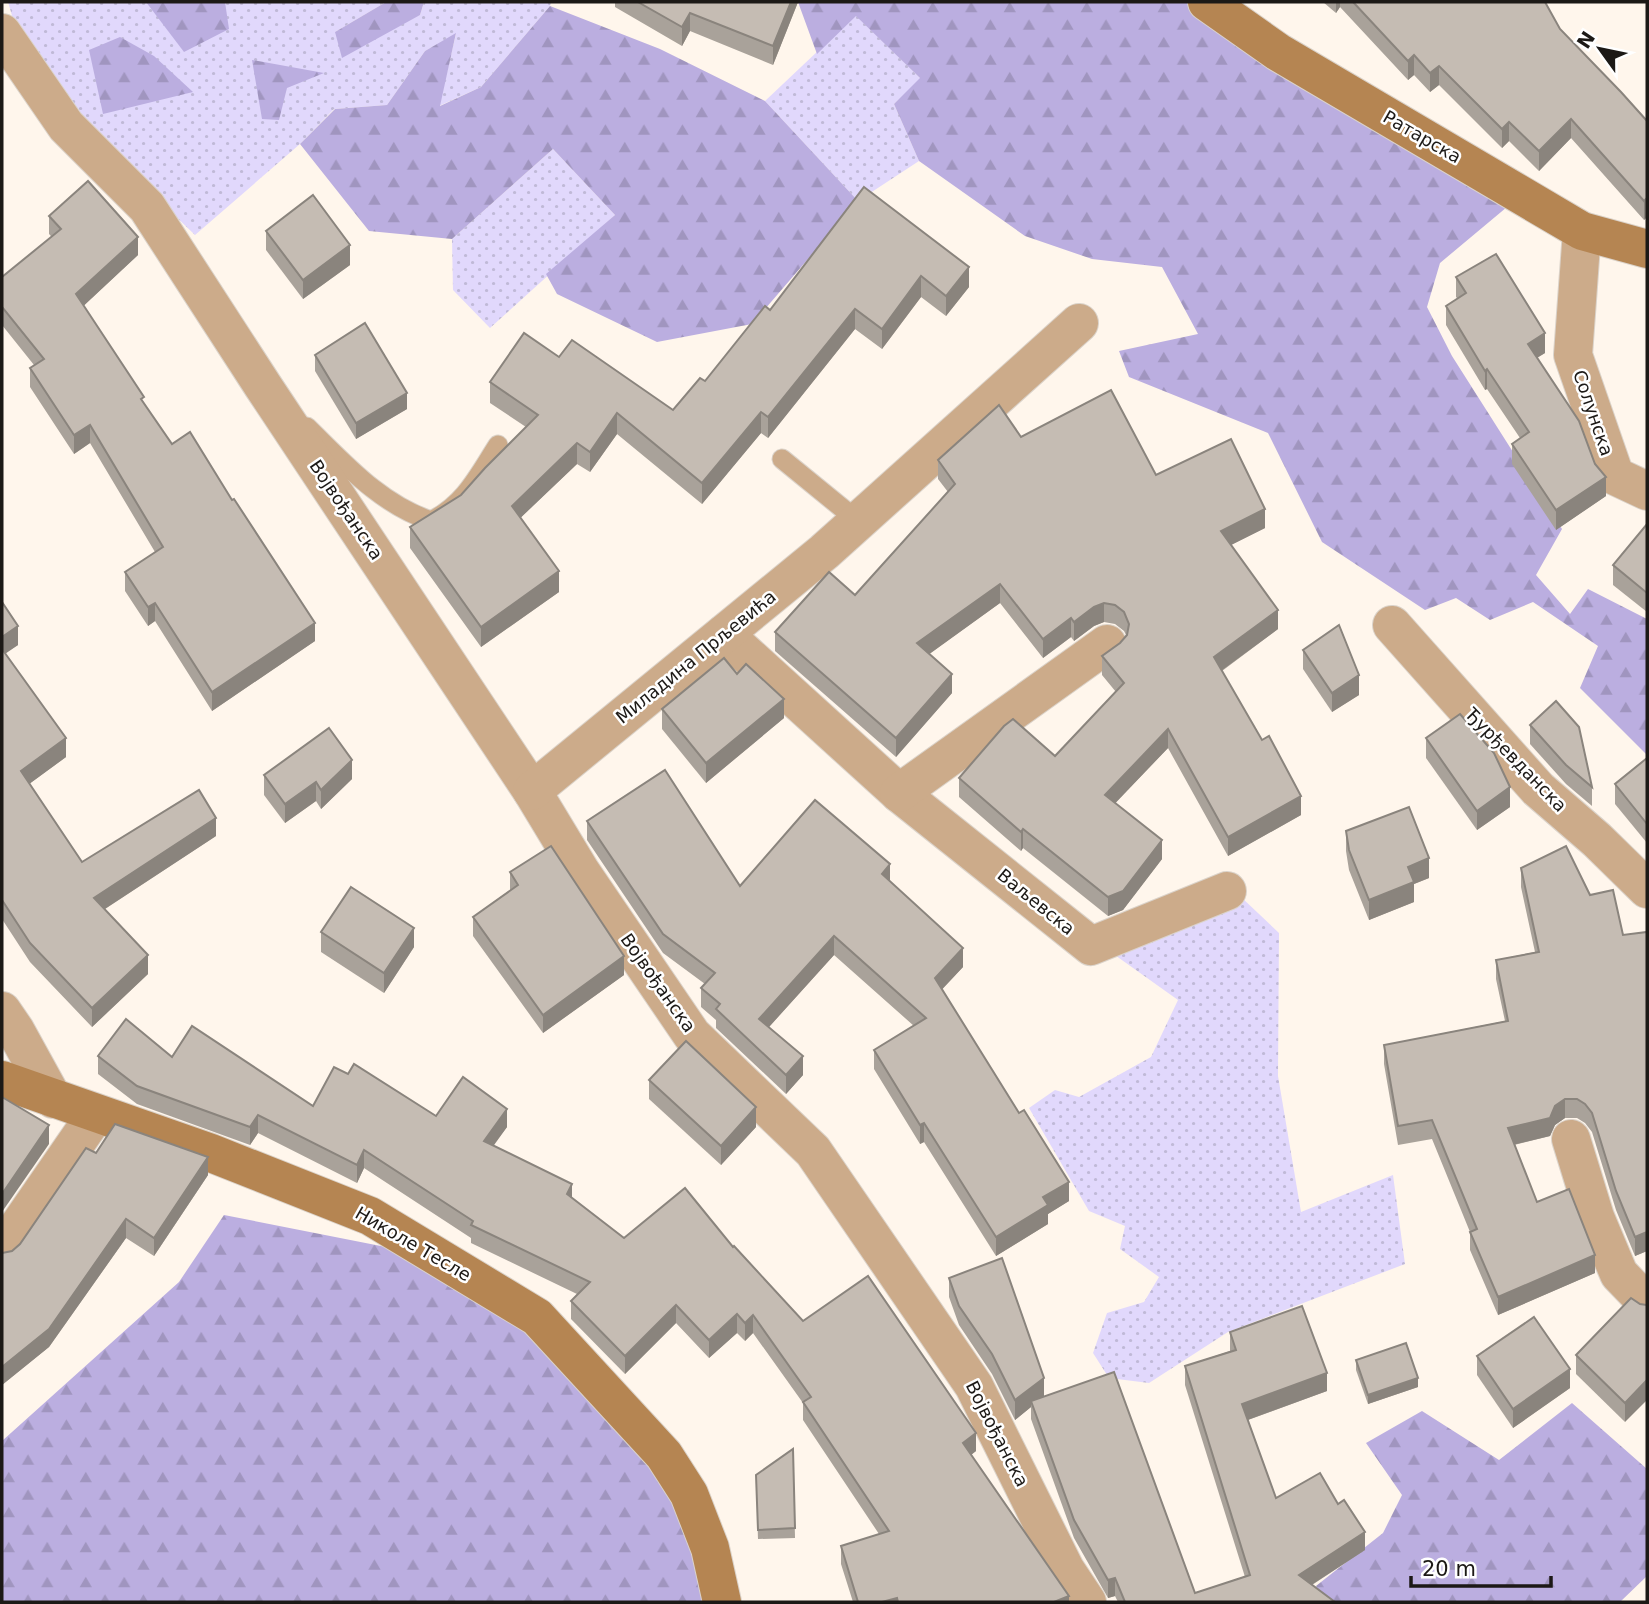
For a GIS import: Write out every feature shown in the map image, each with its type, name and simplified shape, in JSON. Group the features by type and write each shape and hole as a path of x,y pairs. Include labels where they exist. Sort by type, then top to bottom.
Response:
{"street":[{"name":"Ратарска","path":"1207,2 1278,52 1582,231 1647,249"},
{"name":"Војвођанска","path":"2,33 65,126 147,207 532,791 581,872 692,1035 813,1151 974,1386 1065,1569 1087,1602"},
{"name":"Солунска","path":"1582,231 1573,355 1615,476 1647,491"},
{"name":"Миладина Прљевића","path":"532,791 858,521 1079,323"},
{"name":"Ђурђевданска","path":"1392,625 1538,789 1597,840 1647,889"},
{"name":"Ваљевска","path":"724,634 899,793 1091,946 1227,891"},
{"path":"899,793 1107,644"},
{"path":"2,1010 53,1099"},
{"name":"Николе Тесле","path":"2,1080 211,1153 370,1216 537,1317 664,1455 689,1494 710,1548 722,1602"},
{"path":"2,1250 96,1114"},
{"path":"1572,1139 1595,1217 1619,1274 1647,1303"}],"lane":[{"name":"Војвођанска","path":"263,386 372,490 407,513 431,521 446,513 463,498 498,445"},
{"path":"782,459 858,521"}],"shaded area":[{"path":"8,2 386,2 335,32 420,15 424,2 551,2 481,87 439,106 456,34 425,51 387,105 334,109 300,144 195,235 83,127 16,29"},
{"path":"856,15 921,79 894,104 919,161 858,201 765,101"},
{"path":"553,149 615,215 490,328 453,290 452,239"},
{"path":"1241,897 1279,933 1278,1076 1301,1212 1393,1175 1405,1264 1228,1332 1149,1383 1109,1378 1093,1353 1107,1313 1144,1302 1159,1277 1120,1249 1125,1226 1089,1211 1029,1108 1055,1090 1079,1097 1151,1057 1178,1000 1112,953"}],"green space":[{"path":"146,2 225,2 229,29 184,52"},
{"path":"386,2 424,2 420,15 342,58 335,32"},
{"path":"798,2 1235,2 1507,207 1440,263 1427,307 1452,356 1562,529 1536,575 1570,614 1588,589 1647,619 1647,755 1580,688 1598,646 1533,602 1490,620 1456,598 1425,610 1322,542 1268,433 1129,377 1119,351 1198,334 1162,267 1092,259 1025,236 919,161 894,104 920,78 856,16 817,54"},
{"path":"550,6 660,49 765,101 858,201 752,324 657,342 557,294 546,274 615,215 553,149 452,239 369,231 300,144 335,109 387,105 425,51 456,33 440,106 481,87"},
{"path":"120,37 154,56 193,92 103,114 89,50"},
{"path":"252,60 324,73 287,88 279,120 262,119"},
{"path":"224,1215 401,1250 559,1353 691,1465 741,1602 2,1602 2,1441 179,1282"},
{"path":"1572,1403 1647,1469 1647,1576 1620,1602 1325,1602 1316,1586 1383,1533 1402,1495 1366,1443 1422,1411 1499,1460"}],"building":[{"path":"638,2 791,2 773,46 690,13 682,27"},
{"path":"1353,2 1545,2 1560,29 1647,121 1647,198 1644,201 1571,119 1539,151 1509,122 1502,129 1439,66 1430,73 1414,55 1408,61"},
{"path":"88,181 138,237 76,294 172,444 190,432 315,623 212,692 155,603 148,607 125,572 163,547 90,425 74,435 30,368 44,359 2,307 2,277 61,229 49,216"},
{"path":"864,187 969,267 946,296 921,276 882,329 855,309 768,417 761,412 702,483 617,413 590,452 577,443 512,506 559,571 481,627 410,527 461,495 538,415 490,382 524,333 559,357 572,340 673,410 700,378 705,381 765,306 770,310"},
{"path":"313,195 350,245 303,280 266,231"},
{"path":"1496,254 1545,333 1528,344 1579,421 1595,464 1606,477 1556,510 1512,444 1529,432 1487,369 1485,371 1446,306 1466,293 1456,277"},
{"path":"365,323 407,393 356,423 315,355"},
{"path":"1111,390 1156,475 1231,439 1265,509 1221,531 1278,610 1214,657 1262,740 1269,736 1301,796 1228,837 1168,729 1105,795 1162,840 1123,891 1108,897 1023,829 1021,832 959,778 1013,719 1055,756 1124,683 1102,656 1127,635 1129,624 1124,612 1115,605 1104,603 1074,622 1071,618 1043,639 1000,584 917,643 952,674 896,738 775,632 829,572 855,595 955,484 938,460 999,405 1021,437"},
{"path":"1647,524 1647,593 1613,565"},
{"path":"2,602 18,626 2,637"},
{"path":"1339,625 1359,675 1332,693 1303,650"},
{"path":"2,649 66,738 21,771 82,862 199,790 216,818 94,898 148,955 92,1008 30,943 2,900"},
{"path":"724,658 737,674 746,664 784,699 706,763 662,709"},
{"path":"1556,701 1579,727 1592,787 1566,765 1530,725"},
{"path":"1460,714 1494,753 1510,787 1477,811 1426,738"},
{"path":"329,728 352,760 321,790 316,782 285,804 264,775"},
{"path":"1647,758 1647,824 1615,784"},
{"path":"665,770 740,886 815,800 890,864 882,874 963,948 935,978 1019,1113 1024,1110 1069,1182 1043,1197 1048,1205 996,1237 924,1123 920,1125 874,1050 926,1018 834,936 759,1019 803,1056 786,1075 716,1009 720,1004 701,988 715,973 663,934 587,821"},
{"path":"1409,807 1429,858 1408,867 1414,882 1369,900 1349,850 1346,831"},
{"path":"551,846 624,956 543,1015 473,917 518,885 510,872"},
{"path":"1566,846 1590,895 1613,890 1623,935 1647,932 1647,1232 1635,1237 1616,1191 1592,1113 1577,1099 1565,1099 1555,1106 1550,1118 1508,1128 1537,1202 1569,1189 1595,1255 1498,1297 1470,1232 1477,1229 1432,1120 1398,1126 1384,1045 1508,1021 1496,960 1539,952 1521,868"},
{"path":"351,887 414,928 384,973 321,932"},
{"path":"126,1019 172,1057 192,1026 313,1106 334,1067 348,1074 354,1064 436,1116 463,1077 507,1109 484,1141 572,1184 567,1194 624,1238 685,1188 733,1247 803,1321 868,1276 976,1433 963,1443 1069,1596 1054,1602 898,1602 897,1598 882,1602 858,1602 841,1546 889,1531 803,1402 811,1397 753,1315 745,1323 737,1314 709,1340 676,1305 625,1356 571,1301 590,1282 471,1225 473,1221 364,1150 357,1165 258,1115 250,1127 137,1086 98,1056"},
{"path":"686,1041 756,1107 721,1146 649,1080"},
{"path":"2,1097 49,1125 2,1194"},
{"path":"115,1124 208,1157 154,1238 126,1219 49,1329 2,1367 2,1253 12,1251 20,1244 86,1148 96,1153"},
{"path":"1002,1258 1044,1378 1015,1400 992,1354 959,1306 949,1278"},
{"path":"1631,1298 1647,1305 1647,1380 1625,1403 1576,1355"},
{"path":"1302,1306 1327,1373 1242,1404 1276,1498 1320,1473 1338,1504 1344,1500 1365,1532 1299,1575 1335,1602 1125,1602 1115,1578 1108,1580 1074,1520 1031,1401 1114,1372 1195,1593 1250,1575 1185,1366 1236,1350 1230,1332"},
{"path":"1534,1317 1570,1369 1513,1409 1477,1356"},
{"path":"1406,1343 1418,1378 1368,1395 1356,1360"},
{"path":"793,1449 795,1528 758,1530 756,1475"}]}
